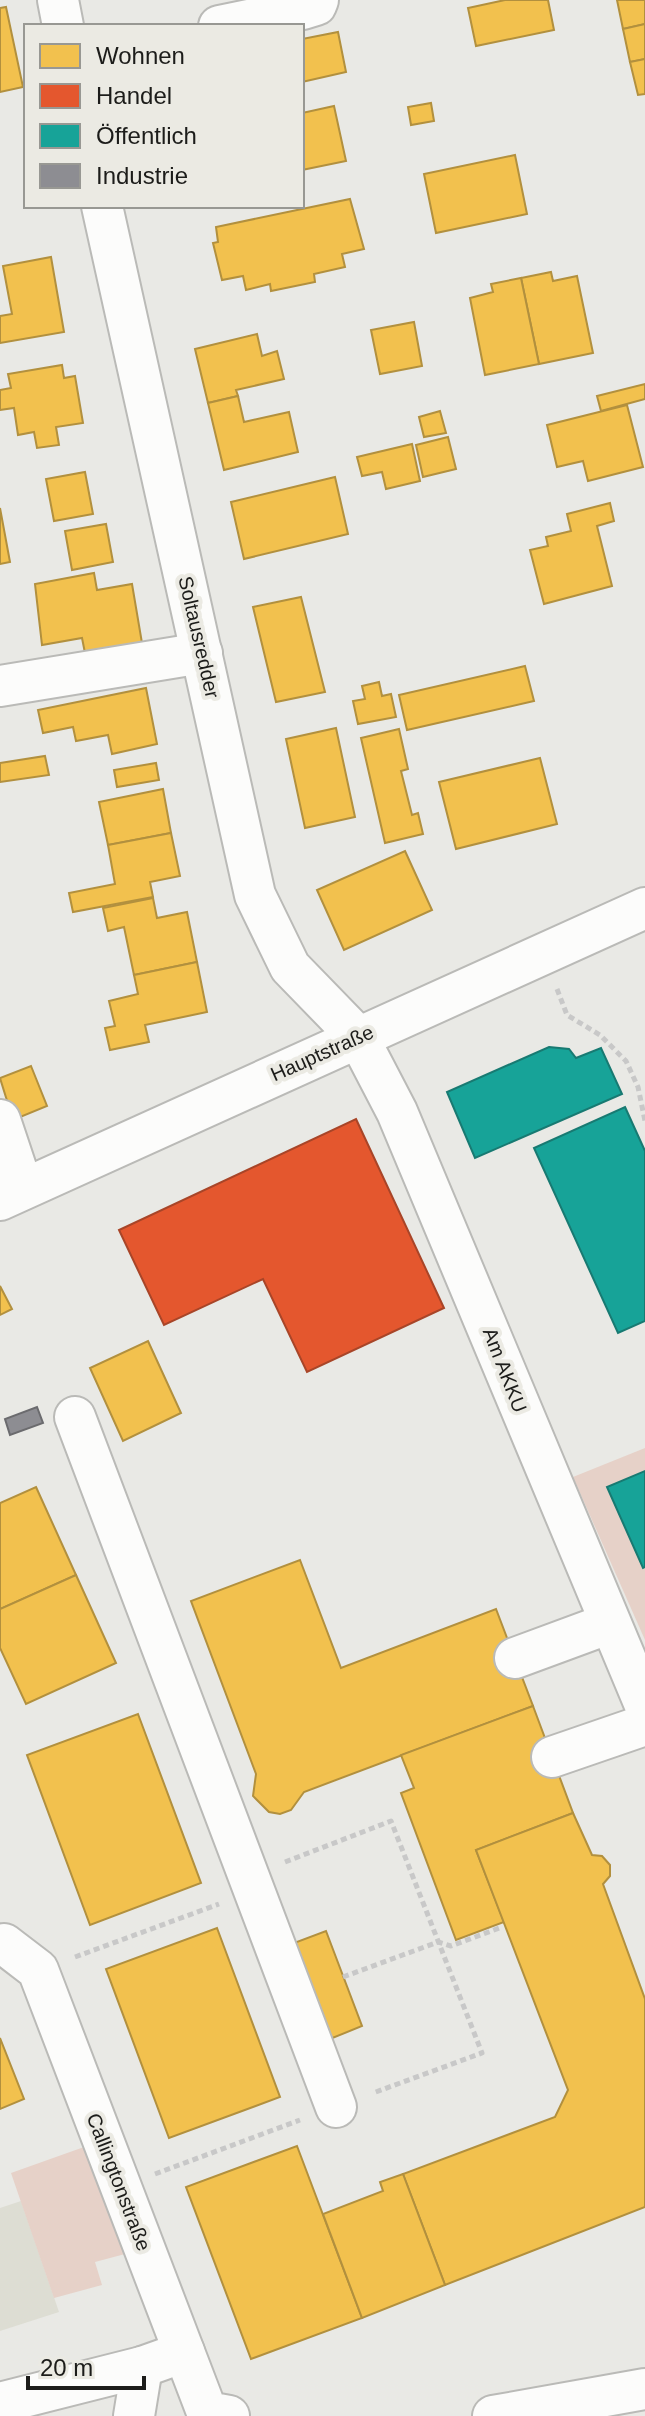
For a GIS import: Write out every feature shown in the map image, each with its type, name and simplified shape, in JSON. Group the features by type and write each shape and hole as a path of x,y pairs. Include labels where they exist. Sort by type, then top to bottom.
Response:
{"street":[{"path":"58,0 63,24"},
{"path":"229,24 303,9 316,5 318,0"},
{"name":"Soltausredder","path":"102,208 255,895 290,967 358,1037"},
{"path":"0,686 202,653"},
{"name":"Hauptstraße","path":"12,1194 645,908"},
{"name":"Am AKKU","path":"358,1037 409,1141 645,1705"},
{"path":"0,1120 12,1194"},
{"path":"75,1417 336,2107"},
{"path":"515,1658 610,1623"},
{"path":"552,1757 645,1725"},
{"path":"4,1944 38,1970"},
{"name":"Callingtonstraße","path":"38,1970 207,2412 229,2416"},
{"path":"0,2403 142,2367 184,2352"},
{"path":"134,2416 142,2367"},
{"path":"493,2416 645,2389"}],"path":[{"path":"543,954 567,1015 600,1035 626,1061 638,1087 645,1121"},
{"path":"38,1970 251,1883 391,1821 482,2053 121,2186"},
{"path":"343,1977 438,1942 451,1946 502,1927"}],"shaded area":[{"path":"645,1448 645,1640 573,1477"},
{"path":"84,2147 125,2254 95,2262 102,2285 54,2298 11,2173"},
{"path":"21,2201 59,2312 0,2331 0,2208"}],"building: Wohnen":[{"path":"505,0 548,0 554,30 476,46 468,8"},
{"path":"617,0 645,0 645,24 623,29"},
{"path":"6,7 23,87 0,92 0,8"},
{"path":"645,24 645,59 630,62 623,29"},
{"path":"338,32 346,72 304,82 304,39"},
{"path":"645,59 645,94 638,95 630,62"},
{"path":"431,103 434,121 411,125 408,107"},
{"path":"334,106 346,161 304,170 304,113"},
{"path":"515,155 527,214 436,233 424,174"},
{"path":"350,199 364,249 342,254 345,267 314,274 315,282 271,291 270,284 246,290 243,276 222,280 213,243 218,242 216,227"},
{"path":"51,257 64,332 0,343 0,316 12,314 3,266"},
{"path":"551,272 553,281 577,276 593,353 539,364 521,278"},
{"path":"521,278 539,364 485,375 470,298 493,292 491,284"},
{"path":"414,322 422,366 380,374 371,330"},
{"path":"257,334 262,356 277,351 284,379 236,390 238,396 208,403 195,349"},
{"path":"62,365 64,378 75,376 83,423 56,427 59,445 37,448 34,432 18,435 14,408 0,410 0,390 11,388 8,374"},
{"path":"645,384 645,399 601,411 597,396"},
{"path":"238,396 244,422 289,412 298,452 224,470 208,403"},
{"path":"627,405 643,467 588,481 583,461 557,467 547,425"},
{"path":"440,411 446,433 424,437 419,417"},
{"path":"448,437 456,469 423,477 416,445"},
{"path":"412,444 420,481 386,489 382,472 362,476 357,457"},
{"path":"85,472 93,514 54,521 46,479"},
{"path":"335,477 348,534 244,559 231,502"},
{"path":"610,503 614,521 597,526 612,586 544,604 530,550 548,546 546,537 571,531 567,514"},
{"path":"0,508 10,562 0,564"},
{"path":"106,524 113,562 72,570 65,531"},
{"path":"94,573 97,590 132,584 143,649 86,658 82,638 42,645 35,584"},
{"path":"301,597 325,692 276,702 253,607"},
{"path":"525,666 534,701 407,730 399,695"},
{"path":"379,682 382,696 391,694 396,717 358,724 353,701 365,699 362,686"},
{"path":"146,688 157,744 112,754 108,735 76,741 73,727 43,733 38,710"},
{"path":"336,728 355,817 305,828 286,739"},
{"path":"399,729 408,769 401,771 412,815 418,813 423,834 385,843 361,738"},
{"path":"45,756 49,775 0,782 0,763"},
{"path":"540,758 557,824 456,849 439,782"},
{"path":"156,763 159,780 117,787 114,770"},
{"path":"163,789 171,833 108,845 99,802"},
{"path":"171,833 180,876 150,882 153,897 73,912 69,893 115,884 108,845"},
{"path":"405,851 432,910 344,950 317,890"},
{"path":"153,898 157,918 187,912 197,962 134,975 124,927 108,931 103,908"},
{"path":"197,962 207,1012 145,1025 149,1042 110,1050 105,1028 115,1026 109,1001 138,994 134,975"},
{"path":"31,1066 47,1106 13,1120 0,1078"},
{"path":"0,1286 12,1309 0,1315"},
{"path":"148,1341 181,1413 123,1441 90,1368"},
{"path":"36,1487 76,1575 0,1609 0,1503"},
{"path":"300,1560 341,1668 496,1609 533,1706 304,1792 291,1810 280,1814 269,1812 253,1796 256,1774 191,1601"},
{"path":"76,1575 116,1663 26,1704 0,1648 0,1609"},
{"path":"533,1706 573,1813 476,1850 504,1922 456,1940 401,1793 414,1788 401,1755"},
{"path":"138,1714 201,1883 90,1925 27,1755"},
{"path":"573,1813 592,1855 602,1856 610,1865 610,1876 603,1884 645,1999 645,2207 445,2285 403,2174 555,2117 568,2090 476,1850"},
{"path":"217,1928 280,2097 169,2138 106,1969"},
{"path":"326,1931 362,2026 330,2039 294,1943"},
{"path":"0,2038 24,2099 0,2109"},
{"path":"297,2146 362,2318 251,2359 186,2187"},
{"path":"403,2174 445,2285 362,2318 323,2214 383,2191 380,2182"}],"building: Handel":[{"path":"356,1119 444,1308 307,1372 263,1279 164,1325 119,1230"}],"building: Öffentlich":[{"path":"549,1047 569,1049 576,1058 601,1048 622,1094 475,1158 447,1092"},
{"path":"625,1107 645,1151 645,1321 618,1333 534,1148"},
{"path":"645,1471 645,1567 643,1568 607,1487"}],"building: Industrie":[{"path":"37,1407 43,1423 10,1435 5,1419"}]}
